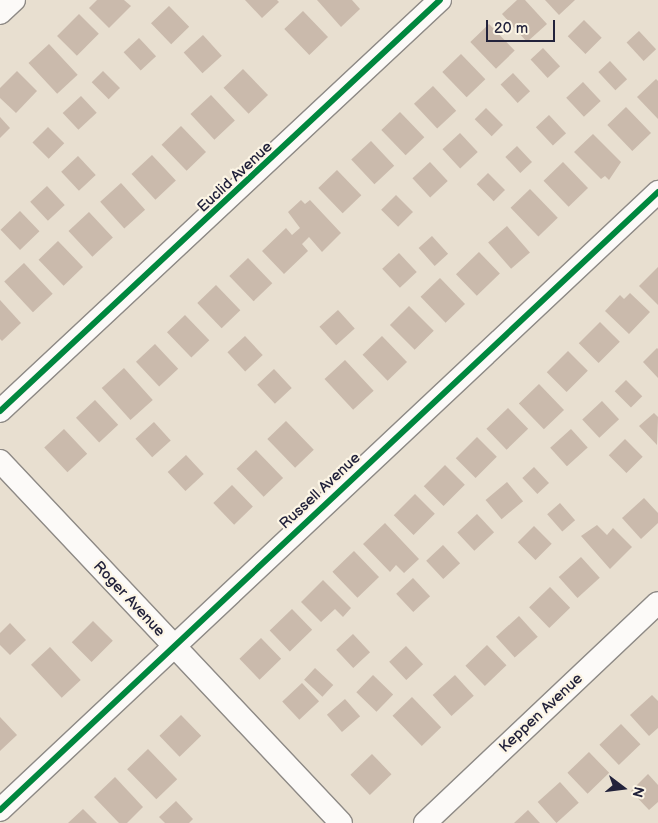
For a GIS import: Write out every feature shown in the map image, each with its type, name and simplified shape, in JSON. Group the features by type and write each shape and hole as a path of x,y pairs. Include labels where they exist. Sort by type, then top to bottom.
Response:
{"street":[{"path":"0,13 14,0"},
{"name":"Euclid Avenue","path":"0,411 440,0"},
{"name":"Russell Avenue","path":"0,810 658,192"},
{"name":"Roger Avenue","path":"0,461 341,823"},
{"name":"Keppen Avenue","path":"425,823 658,603"}],"building":[{"path":"97,0 124,0 131,6 109,28 89,8"},
{"path":"245,0 277,0 279,2 262,18"},
{"path":"317,0 352,0 360,9 341,27"},
{"path":"517,0 525,0 547,24 527,42 502,14"},
{"path":"545,0 575,0 559,15"},
{"path":"169,6 189,27 171,44 151,23"},
{"path":"303,11 328,37 309,55 284,29"},
{"path":"79,14 99,34 77,56 57,36"},
{"path":"584,20 602,38 585,54 568,36"},
{"path":"489,24 515,51 496,69 470,42"},
{"path":"639,31 656,49 644,61 627,43"},
{"path":"203,35 222,56 202,73 184,52"},
{"path":"139,38 156,56 141,71 124,52"},
{"path":"49,44 78,75 57,94 29,63"},
{"path":"543,48 560,66 548,78 531,60"},
{"path":"461,54 485,79 467,97 442,72"},
{"path":"610,61 627,79 615,90 598,72"},
{"path":"243,69 268,95 249,114 224,88"},
{"path":"17,71 37,91 16,113 0,98 0,88"},
{"path":"103,71 120,88 109,99 92,82"},
{"path":"513,73 530,91 518,103 501,85"},
{"path":"656,79 658,81 658,119 637,97"},
{"path":"583,82 601,101 584,117 566,98"},
{"path":"433,86 456,111 437,129 414,104"},
{"path":"211,95 235,121 214,140 191,114"},
{"path":"81,96 97,113 78,130 63,113"},
{"path":"626,107 651,133 632,151 607,125"},
{"path":"486,108 503,125 492,136 475,119"},
{"path":"400,112 424,137 406,155 381,130"},
{"path":"549,115 566,133 553,146 536,127"},
{"path":"0,117 10,128 0,138"},
{"path":"181,126 206,152 187,171 162,145"},
{"path":"48,127 64,143 49,159 32,143"},
{"path":"460,133 478,152 460,168 442,149"},
{"path":"593,134 621,162 609,180 605,176 601,179 574,152"},
{"path":"371,141 394,166 374,184 351,159"},
{"path":"517,146 532,162 520,173 505,157"},
{"path":"152,155 176,181 155,200 132,174"},
{"path":"78,156 96,175 79,191 61,172"},
{"path":"430,162 448,181 430,197 412,178"},
{"path":"563,162 588,188 569,207 544,181"},
{"path":"337,170 361,195 343,213 318,188"},
{"path":"488,173 505,190 494,201 477,184"},
{"path":"121,183 145,210 124,228 100,202"},
{"path":"47,186 65,205 48,221 30,202"},
{"path":"530,189 558,218 538,237 511,208"},
{"path":"396,195 413,212 398,227 381,210"},
{"path":"301,200 305,204 310,200 341,233 322,252 309,237 302,244 308,251 284,274 262,251 286,228 292,235 300,228 288,212"},
{"path":"20,211 39,231 20,250 1,230"},
{"path":"89,212 113,238 92,257 69,231"},
{"path":"507,226 530,252 511,269 488,242"},
{"path":"432,236 448,254 435,266 419,248"},
{"path":"58,241 83,267 64,286 39,260"},
{"path":"479,252 500,274 477,296 456,274"},
{"path":"399,253 417,272 400,288 382,269"},
{"path":"248,258 272,283 254,301 229,276"},
{"path":"24,263 53,294 33,312 4,281"},
{"path":"658,267 658,305 639,286"},
{"path":"440,278 465,304 446,323 421,297"},
{"path":"216,285 240,310 222,328 197,303"},
{"path":"630,293 650,312 629,334 605,311 620,295 624,299"},
{"path":"0,300 21,323 2,341 0,339"},
{"path":"409,306 434,331 415,350 390,325"},
{"path":"338,310 355,329 336,345 319,327"},
{"path":"185,315 209,340 191,358 167,332"},
{"path":"600,322 620,342 599,363 579,343"},
{"path":"245,336 263,355 245,371 227,352"},
{"path":"382,336 407,362 388,381 363,355"},
{"path":"155,344 178,369 159,387 136,362"},
{"path":"658,349 658,378 643,362"},
{"path":"568,351 588,371 567,392 547,372"},
{"path":"345,360 374,391 353,410 325,379"},
{"path":"124,368 153,400 130,420 102,388"},
{"path":"274,369 292,388 275,404 257,385"},
{"path":"626,380 642,396 631,408 615,391"},
{"path":"539,384 564,410 544,429 519,403"},
{"path":"95,400 118,425 99,443 76,418"},
{"path":"602,401 619,419 599,438 582,419"},
{"path":"508,408 528,429 507,450 486,429"},
{"path":"654,413 658,417 657,445 639,426"},
{"path":"286,421 314,450 295,468 267,439"},
{"path":"154,422 171,441 152,457 135,439"},
{"path":"64,429 87,454 67,472 44,447"},
{"path":"571,429 588,448 567,466 550,448"},
{"path":"477,437 497,457 476,478 456,458"},
{"path":"625,439 643,457 626,473 609,455"},
{"path":"256,450 283,478 264,497 237,469"},
{"path":"186,455 204,474 185,491 168,472"},
{"path":"445,465 465,485 444,506 424,486"},
{"path":"534,467 549,483 537,494 522,478"},
{"path":"507,482 523,501 502,519 486,500"},
{"path":"232,485 253,507 234,525 213,503"},
{"path":"415,494 435,514 414,535 394,515"},
{"path":"644,498 658,513 658,523 641,539 622,518"},
{"path":"560,503 575,520 562,532 547,514"},
{"path":"477,514 494,532 474,551 457,532"},
{"path":"385,523 419,559 404,573 396,565 390,572 363,544"},
{"path":"597,525 607,535 613,528 632,547 610,569 581,536"},
{"path":"534,526 552,544 535,560 518,542"},
{"path":"443,545 460,563 443,579 426,561"},
{"path":"354,551 379,577 357,598 332,572"},
{"path":"581,557 600,578 577,598 559,577"},
{"path":"413,578 430,596 413,612 396,594"},
{"path":"323,580 351,608 343,617 335,609 321,622 301,602"},
{"path":"550,587 570,608 549,628 529,607"},
{"path":"292,609 312,630 290,651 270,631"},
{"path":"519,616 538,637 515,658 496,637"},
{"path":"93,621 113,641 92,662 72,642"},
{"path":"10,623 26,640 10,655 0,645 0,633"},
{"path":"353,634 370,652 353,668 336,650"},
{"path":"261,638 281,659 260,680 239,659"},
{"path":"487,645 506,665 485,686 465,666"},
{"path":"406,646 423,664 406,680 389,662"},
{"path":"50,647 81,680 62,698 31,665"},
{"path":"315,668 333,685 322,697 304,680"},
{"path":"373,675 393,694 376,712 356,692"},
{"path":"455,675 474,696 451,716 433,695"},
{"path":"302,683 319,701 299,720 282,701"},
{"path":"652,695 658,701 658,728 649,736 630,715"},
{"path":"412,697 441,727 422,746 393,716"},
{"path":"345,699 360,716 342,732 327,715"},
{"path":"181,715 201,736 180,757 159,736"},
{"path":"0,717 17,735 0,751"},
{"path":"621,724 640,744 619,765 599,745"},
{"path":"148,749 177,779 156,799 127,769"},
{"path":"589,752 609,773 588,794 567,773"},
{"path":"372,754 391,774 370,795 350,775"},
{"path":"648,774 658,785 658,802 649,810 631,791"},
{"path":"115,777 143,807 127,823 119,823 94,797"},
{"path":"560,782 579,803 556,823 538,802"},
{"path":"176,801 193,819 189,823 165,823 159,817"},
{"path":"83,809 97,823 68,823"},
{"path":"528,810 540,823 514,823"}],"cycle path":[{"path":"0,411 440,0"},
{"path":"0,810 658,192"}]}
